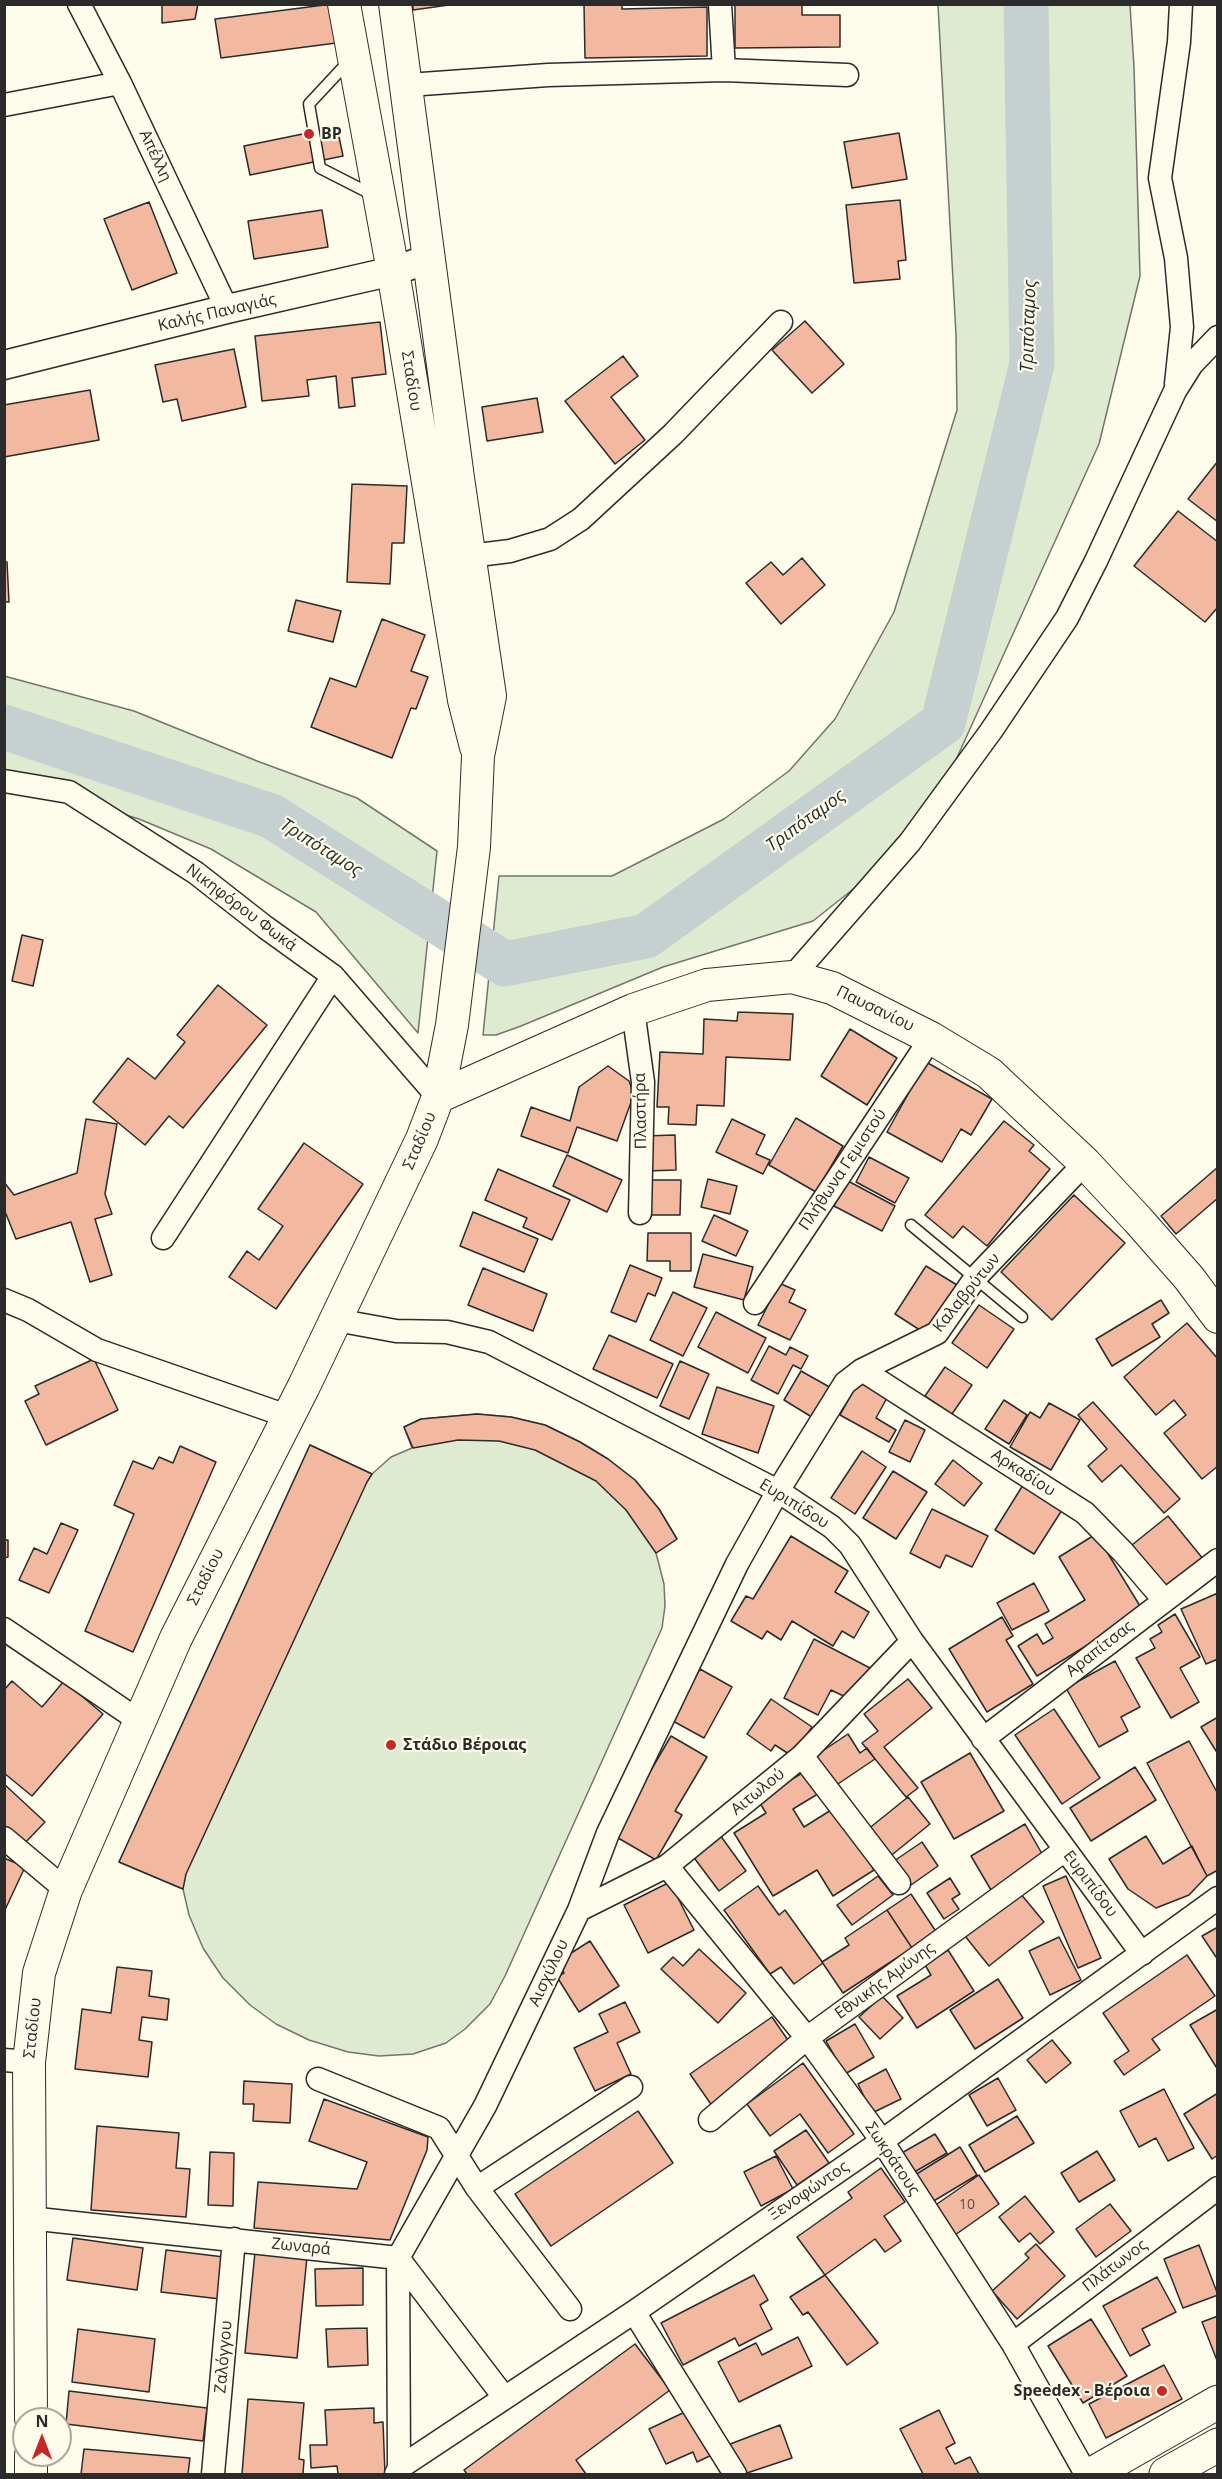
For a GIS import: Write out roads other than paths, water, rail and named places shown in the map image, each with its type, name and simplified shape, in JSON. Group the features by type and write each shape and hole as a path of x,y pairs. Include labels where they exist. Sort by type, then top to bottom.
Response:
{"main road":[{"name":"Σταδίου","path":"344,4 393,271 464,699 478,756"},
{"name":"Σταδίου","path":"31,2407 29,2218 17,2061 39,1973 66,1890 138,1720 176,1638 336,1320 422,1139 438,1096 452,1026 474,846 478,756 490,696 429,258 408,85 395,4"},
{"name":"Παυσανίου","path":"438,1096 633,1010 707,985 792,977 832,988 932,1038 989,1073 1084,1163 1138,1220 1189,1278 1218,1317"},
{"path":"1092,2475 1218,2402"},
{"path":"1166,2475 1218,2445"}],"street":[{"name":"Απέλλη","path":"79,4 120,83 226,309"},
{"path":"720,4 724,70"},
{"path":"1175,391 1182,327 1176,258 1160,178 1179,42 1181,4"},
{"path":"408,85 548,75 724,70 847,75"},
{"path":"4,105 120,83"},
{"name":"Καλής Παναγιάς","path":"4,365 226,309 393,271 429,258"},
{"path":"470,556 510,551 550,539 581,519 673,434 781,322"},
{"path":"792,977 910,842 991,731 1067,618 1175,391 1192,364 1218,336"},
{"name":"Νικηφόρου Φωκά","path":"4,781 69,792 196,873 333,976 438,1096"},
{"path":"163,1238 333,976"},
{"name":"Πλαστήρα","path":"633,1010 643,1082 640,1213"},
{"name":"Πλήθωνα Γεμιστού","path":"755,1303 932,1038"},
{"name":"Καλαβρύτων","path":"777,1491 845,1383 862,1370 937,1333 976,1277 1084,1163"},
{"path":"4,1300 28,1310 97,1350 287,1416"},
{"name":"Ευριπίδου","path":"336,1320 396,1331 447,1332 489,1341 777,1491 832,1527 850,1545 912,1641 1142,1954"},
{"name":"Αρκαδίου","path":"862,1370 1084,1513 1123,1552 1164,1600"},
{"name":"Αισχύλου","path":"398,2471 398,2258 485,2106 579,1910 608,1833 737,1564 777,1491"},
{"name":"Αραπίτσας","path":"983,1739 1218,1560"},
{"path":"4,1629 138,1720"},
{"name":"Αιτωλού","path":"579,1910 667,1866 802,1756 912,1641"},
{"path":"802,1756 899,1883"},
{"path":"4,1838 66,1890"},
{"name":"Εθνικής Αμύνης","path":"710,2120 807,2038 1065,1850"},
{"name":"Σωκράτους","path":"667,1866 807,2038 882,2141 1013,2344 1086,2475"},
{"name":"Ξενοφώντος","path":"398,2471 882,2141 1218,1898"},
{"path":"318,2079 439,2128 477,2188 570,2309"},
{"path":"477,2188 631,2087"},
{"name":"Πλάτωνος","path":"1013,2344 1218,2188"},
{"name":"Ζωναρά","path":"29,2218 398,2258"},
{"name":"Ζαλόγγου","path":"213,2475 234,2239"},
{"path":"398,2258 504,2397"},
{"path":"634,2312 725,2455 735,2475"}],"lane":[{"path":"353,57 309,104 320,168 379,198"},
{"path":"911,1225 1022,1317"}],"waterway":[{"name":"Τριπόταμος","path":"4,727 271,816 505,964 646,936 943,723 1032,364 1026,4"}],"place":[{"name":"BP","path":"309,134"},
{"name":"Στάδιο Βέροιας","path":"391,1745"},
{"name":"Speedex - Βέροια","path":"1162,2391"}]}
